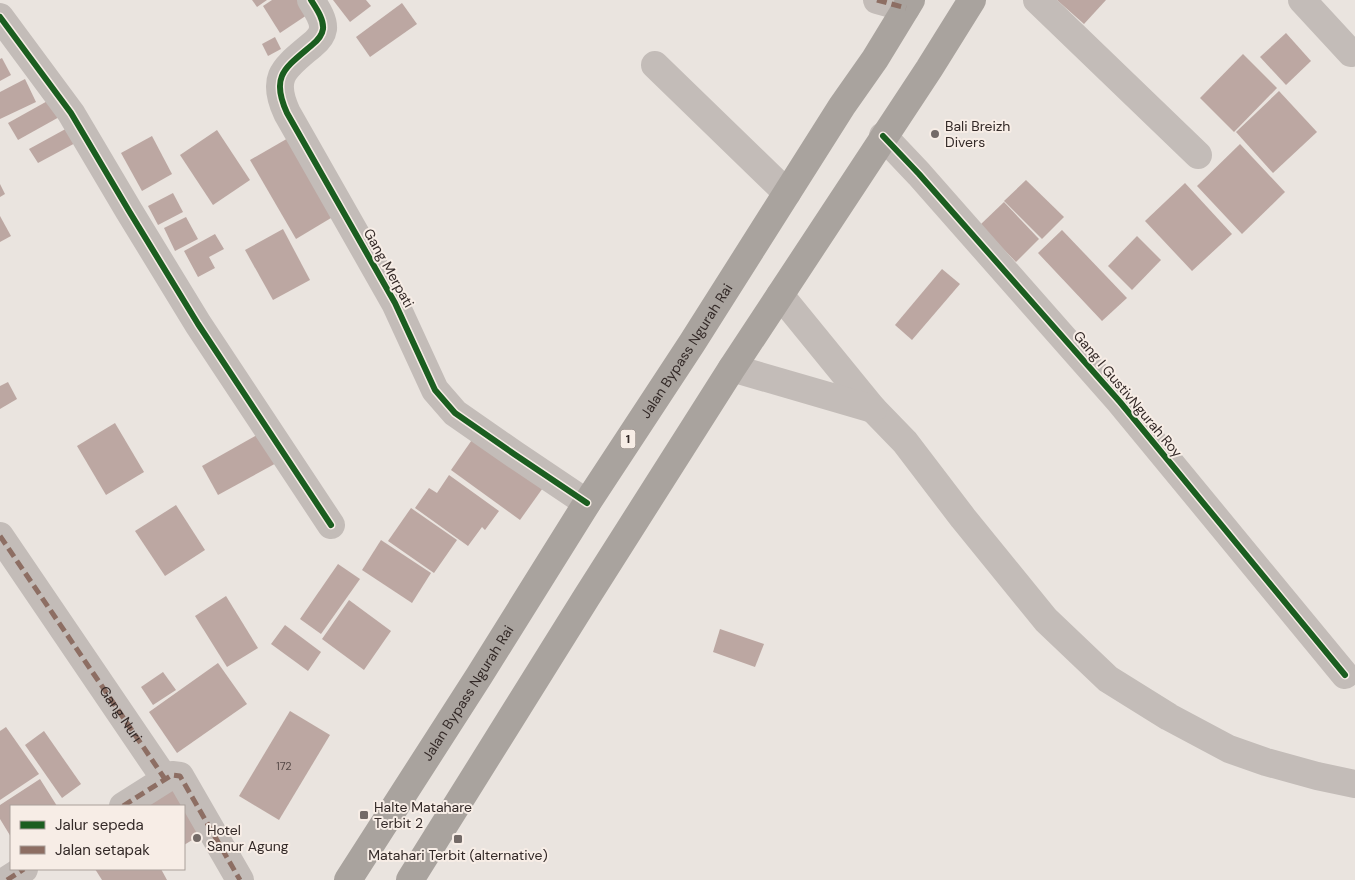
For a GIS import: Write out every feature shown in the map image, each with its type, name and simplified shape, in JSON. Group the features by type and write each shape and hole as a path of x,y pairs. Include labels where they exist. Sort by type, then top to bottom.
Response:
{"highway":[{"path":"410,880 732,368 883,136 929,69 972,0"},
{"name":"Jalan Bypass Ngurah Rai","path":"348,880 587,503 842,106 875,59 908,4"}],"street":[{"name":"Gang Merpati","path":"311,0 319,12 323,28 319,39 282,73 279,93 287,113 395,303 435,390 455,413 587,503"},
{"path":"877,0 908,4"},
{"path":"1037,0 1198,155"},
{"path":"1302,0 1351,53"},
{"path":"0,17 71,113 198,324 331,526"},
{"path":"655,64 787,192"},
{"name":"Gang I GustivNgurah Roy","path":"883,136 926,182 1120,402 1345,675"},
{"path":"780,294 872,409 905,442 963,518 1046,620 1108,679 1169,717 1229,749 1266,762 1355,784"},
{"path":"732,368 872,409"},
{"name":"Gang Nuri","path":"0,536 166,779"},
{"path":"125,805 172,775 180,776 240,880"},
{"path":"7,880 22,870"}],"building":[{"path":"252,0 267,0 257,7"},
{"path":"272,0 297,0 307,15 280,33 263,6"},
{"path":"333,0 366,0 371,6 350,22"},
{"path":"1057,0 1106,0 1084,24"},
{"path":"402,3 417,24 370,57 356,37"},
{"path":"1286,33 1311,61 1286,85 1260,57"},
{"path":"275,37 281,49 268,56 262,44"},
{"path":"1243,54 1277,88 1234,132 1200,98"},
{"path":"2,58 11,75 0,81 0,59"},
{"path":"25,79 36,102 0,119 0,92"},
{"path":"1279,91 1317,132 1273,173 1236,132"},
{"path":"51,99 61,116 18,140 8,123"},
{"path":"71,126 79,141 38,163 29,149"},
{"path":"217,130 250,180 213,205 180,155"},
{"path":"152,136 172,174 142,191 121,153"},
{"path":"290,137 336,215 296,239 250,160"},
{"path":"1240,144 1285,192 1242,234 1197,186"},
{"path":"1026,180 1064,217 1042,239 1004,201"},
{"path":"1185,183 1232,234 1192,271 1145,221"},
{"path":"0,184 5,194 0,197"},
{"path":"173,193 183,212 158,225 148,206"},
{"path":"1004,202 1039,239 1016,262 980,225"},
{"path":"0,216 11,236 0,242"},
{"path":"186,217 198,239 175,251 164,228"},
{"path":"283,229 310,280 273,300 245,250"},
{"path":"1062,230 1127,298 1102,321 1038,253"},
{"path":"215,234 224,249 209,257 215,268 198,277 184,251"},
{"path":"1137,236 1161,260 1132,290 1108,266"},
{"path":"942,269 960,284 912,340 895,325"},
{"path":"8,382 17,399 0,409 0,386"},
{"path":"115,423 144,472 106,495 77,446"},
{"path":"264,431 280,461 218,495 202,466"},
{"path":"476,434 545,485 520,520 451,470"},
{"path":"449,475 499,511 485,530 482,527 468,546 415,508 429,488 437,493"},
{"path":"176,505 205,550 165,576 135,531"},
{"path":"411,508 457,540 434,573 388,541"},
{"path":"381,540 431,573 412,603 362,570"},
{"path":"338,564 360,579 321,634 300,619"},
{"path":"226,596 258,648 227,667 195,616"},
{"path":"349,600 391,631 364,670 322,639"},
{"path":"285,625 321,652 308,671 271,644"},
{"path":"720,629 764,644 755,667 713,652"},
{"path":"218,663 247,704 177,753 149,712"},
{"path":"163,672 176,690 153,705 141,687"},
{"path":"290,711 330,735 279,820 239,796"},
{"path":"6,727 39,774 0,800 0,731"},
{"path":"44,731 81,784 62,798 25,745"},
{"path":"40,779 56,805 10,805 10,835 0,819 0,805"},
{"path":"178,783 207,831 185,844 185,805 141,805"},
{"path":"96,870 162,870 167,880 102,880"}],"marked path":[{"path":"877,0 906,8"},
{"path":"0,536 165,779"},
{"path":"125,805 172,775 180,776 240,880"},
{"path":"7,880 22,870"}],"cycle path":[{"path":"311,0 321,18 322,32 317,40 294,60 283,74 280,81 282,100 287,113 395,303 435,390 455,413 587,503"},
{"path":"0,17 71,113 198,324 331,525"},
{"path":"883,136 919,174 1120,402 1345,675"}],"place":[{"name":"Bali Breizh Divers","path":"935,134"},
{"name":"Halte Matahare Terbit 2","path":"364,815"},
{"name":"Hotel Sanur Agung","path":"197,838"},
{"name":"Matahari Terbit (alternative)","path":"458,839"}]}
